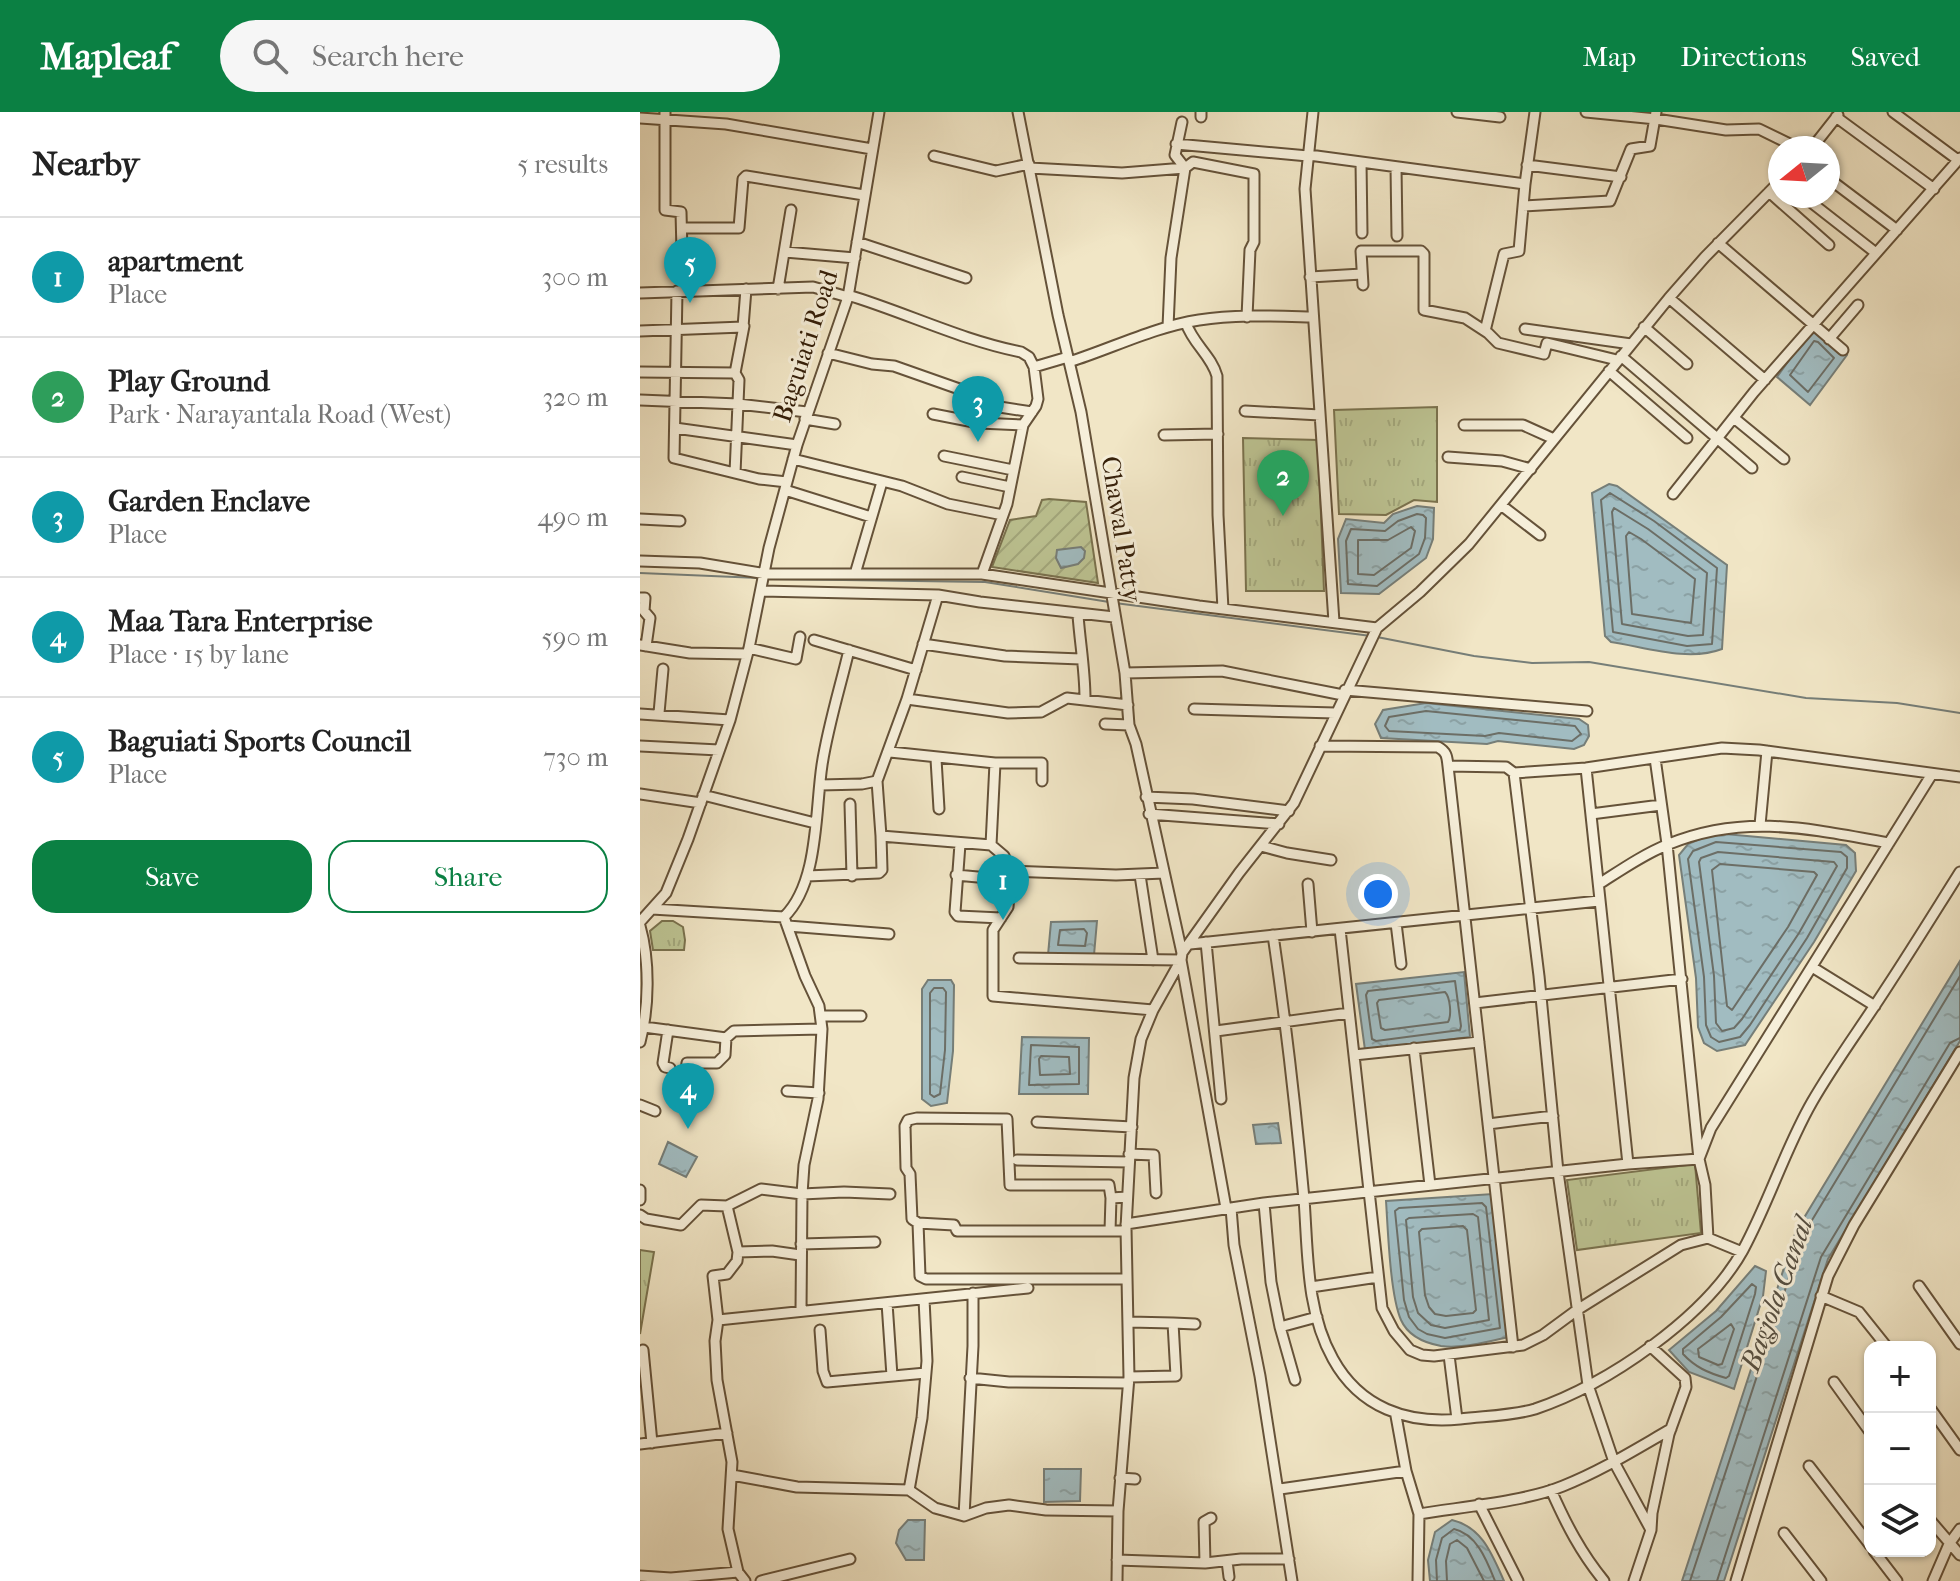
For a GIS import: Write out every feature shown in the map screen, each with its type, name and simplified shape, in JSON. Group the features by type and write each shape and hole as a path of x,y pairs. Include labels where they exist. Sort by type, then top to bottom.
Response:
{"street":[{"name":"Baguiati Road","path":"640,924 666,893 730,720 766,574 769,548 793,459 848,296 879,112"},
{"name":"Chawal Patty","path":"1018,112 1081,412 1125,673 1129,725 1136,744 1181,956 1280,1489 1292,1581"},
{"path":"1313,112 1305,189 1334,622"},
{"path":"1457,112 1500,117"},
{"path":"1485,331 1504,254 1519,251 1535,112"},
{"path":"1586,112 1656,115 1726,130 1759,129 1773,136"},
{"path":"1673,494 1765,380 1959,159 1893,112"},
{"path":"1821,136 1838,114 1934,189"},
{"path":"1523,206 1610,201 1631,149 1650,146 1656,115"},
{"path":"665,116 665,210 681,212 682,228 674,458 786,486 871,517"},
{"path":"640,118 665,116 726,124 872,149"},
{"path":"1168,327 1169,273 1185,168 1175,155 1182,122"},
{"path":"1176,144 1361,162 1525,184"},
{"path":"934,156 996,171 1030,166 1132,173 1185,168 1193,162 1254,174 1254,242 1250,250 1247,317"},
{"path":"1361,162 1362,233"},
{"path":"1527,165 1621,177"},
{"path":"1396,167 1397,236"},
{"path":"682,228 739,228 743,179 746,176 864,195"},
{"path":"1840,187 1897,230"},
{"path":"1117,1581 1118,1511 1128,1380 1126,1227 1134,1078 1141,1039 1153,1010 1181,956 1289,811 1377,628 1430,583 1469,544 1644,327 1718,243 1768,193"},
{"path":"1787,208 1829,245"},
{"path":"1818,208 1876,253"},
{"path":"778,289 791,210"},
{"path":"857,242 966,278"},
{"path":"1718,243 1843,350"},
{"path":"1363,285 1361,251 1423,252 1424,310 1465,318 1498,343 1544,354 1547,343 1619,358 1752,468"},
{"path":"785,252 855,258"},
{"path":"1310,277 1362,274"},
{"path":"640,293 813,287 923,319 955,335 1021,352 1029,357 1034,367 1038,399 1023,425 1003,515 982,574"},
{"path":"735,473 739,380 735,373 744,326 746,289"},
{"path":"1669,298 1765,380"},
{"path":"1829,339 1858,305"},
{"path":"1034,367 1068,360 1186,323 1247,317 1312,317"},
{"path":"1186,323 1197,346 1213,364 1217,376 1218,515 1223,609"},
{"path":"640,331 744,326"},
{"path":"1644,327 1687,364"},
{"path":"1525,329 1631,344"},
{"path":"828,353 894,366 965,391 974,403 1032,412"},
{"path":"1609,371 1687,438"},
{"path":"640,372 735,373"},
{"path":"640,400 675,399 738,404 806,415 835,424"},
{"path":"1245,411 1320,415"},
{"path":"933,414 979,423 1023,425"},
{"path":"1734,418 1784,459"},
{"path":"1464,425 1523,425 1554,439"},
{"path":"675,428 797,445"},
{"path":"1164,435 1218,434"},
{"path":"944,456 1013,470"},
{"path":"1448,457 1502,461 1531,469"},
{"path":"793,459 913,490 948,504 1003,515"},
{"path":"962,477 1010,487"},
{"path":"855,574 882,482"},
{"path":"1501,505 1540,535"},
{"path":"640,519 680,521"},
{"path":"640,561 700,563 766,574 982,574 1377,628"},
{"path":"761,591 938,595 1078,615 1114,614"},
{"path":"807,876 852,876 881,871 877,781 890,752 938,595"},
{"path":"640,598 645,598 644,611 650,618 643,646 706,654 748,651 796,659 800,637"},
{"path":"1078,615 1081,659 1085,670 1085,699"},
{"path":"814,640 916,670"},
{"path":"923,644 1005,656 1081,659"},
{"path":"801,1311 802,1194 806,1152 819,1093 822,1016 786,922 807,876 823,763 849,650"},
{"path":"659,713 663,669"},
{"path":"1125,673 1222,671 1344,692 1587,711"},
{"path":"907,699 1008,713 1041,712 1067,698 1128,705"},
{"path":"1194,709 1335,713"},
{"path":"640,714 730,720"},
{"path":"1105,724 1129,725"},
{"path":"640,746 719,750"},
{"path":"1320,746 1438,747 1447,756 1513,1347"},
{"path":"1448,766 1506,767 1514,773 1586,768 1722,748 1767,751 1960,777"},
{"path":"1760,825 1767,751"},
{"path":"890,752 936,759 1042,763 1042,781"},
{"path":"1655,758 1682,979 1699,1159 1705,1185 1708,1238"},
{"path":"936,759 939,809"},
{"path":"991,845 995,763"},
{"path":"1586,768 1628,1164"},
{"path":"1514,773 1558,1172 1588,1385 1614,1462 1651,1530"},
{"path":"1699,1159 1711,1128 1932,774"},
{"path":"820,785 877,781"},
{"path":"640,794 702,799 815,823"},
{"path":"1146,797 1193,799 1289,811"},
{"path":"850,804 852,876"},
{"path":"1591,814 1661,805"},
{"path":"1149,814 1279,824"},
{"path":"1599,884 1667,844 1713,829 1795,826 1889,843"},
{"path":"881,836 991,845 1004,856 1011,876 1008,907 993,930 993,996 1153,1010"},
{"path":"960,844 953,905 958,916 1001,918"},
{"path":"1261,846 1331,860"},
{"path":"1273,935 1285,1022 1311,1287 1317,1317 1333,1358 1348,1381 1364,1397 1396,1416 1457,1419 1533,1410 1588,1385 1650,1346 1706,1302 1742,1252 1800,1123 1826,1077 1960,872"},
{"path":"956,875 1164,873"},
{"path":"1140,875 1153,960"},
{"path":"1308,884 1312,932"},
{"path":"1190,944 1599,901"},
{"path":"652,909 889,934"},
{"path":"1396,923 1401,964"},
{"path":"640,924 645,962 644,1027 640,1042"},
{"path":"1340,929 1382,1308 1394,1331 1410,1350 1434,1356 1523,1345 1681,1245 1708,1238 1742,1252"},
{"path":"1206,942 1221,1099"},
{"path":"1019,958 1153,960 1181,956"},
{"path":"1812,967 1875,1006"},
{"path":"1475,1003 1682,979"},
{"path":"1216,1031 1349,1013"},
{"path":"822,1016 861,1016"},
{"path":"644,1027 726,1038"},
{"path":"681,1105 687,1063 717,1063 725,1055 726,1038 734,1031 822,1029"},
{"path":"668,1030 663,1063 670,1068"},
{"path":"1354,1055 1479,1042"},
{"path":"1414,1048 1430,1185"},
{"path":"1736,1581 1828,1276 1854,1225 1960,1052"},
{"path":"787,1091 819,1093"},
{"path":"640,1105 655,1111"},
{"path":"1488,1124 1553,1116"},
{"path":"1110,1231 1109,1185 1009,1185 1007,1119 911,1119 905,1126 912,1219 918,1223 954,1225 957,1231 1110,1231 1264,1203 1699,1159"},
{"path":"1037,1122 1132,1127"},
{"path":"1017,1160 1154,1155 1156,1193"},
{"path":"640,1215 646,1219 681,1225 701,1205 727,1206 761,1189 802,1194 890,1194"},
{"path":"640,1190 640,1200"},
{"path":"1111,1198 1127,1197"},
{"path":"1264,1203 1271,1282 1295,1380"},
{"path":"727,1206 738,1252 737,1261 727,1274 713,1276 718,1320 715,1341 717,1380 732,1475 728,1529 738,1572 745,1581"},
{"path":"918,1223 919,1269 920,1276 926,1279 1127,1279"},
{"path":"801,1244 875,1242"},
{"path":"738,1252 772,1251 800,1255"},
{"path":"1311,1287 1378,1277"},
{"path":"1919,1286 1960,1344"},
{"path":"718,1320 1028,1288"},
{"path":"964,1516 973,1293"},
{"path":"1821,1296 1859,1312 1882,1341"},
{"path":"909,1490 922,1418 926,1373 924,1299"},
{"path":"887,1303 892,1376"},
{"path":"1280,1327 1317,1317"},
{"path":"1129,1322 1195,1324"},
{"path":"970,1378 1009,1382 1176,1376 1173,1323"},
{"path":"820,1330 823,1371 827,1382 926,1373"},
{"path":"1634,1581 1651,1530 1671,1429 1686,1382 1663,1355 1650,1346"},
{"path":"643,1350 652,1443"},
{"path":"1449,1355 1457,1419"},
{"path":"1834,1382 1864,1424"},
{"path":"1934,1413 1960,1450"},
{"path":"1396,1416 1406,1471 1419,1514 1418,1581"},
{"path":"1419,1514 1551,1490 1614,1462 1671,1429"},
{"path":"640,1444 727,1433"},
{"path":"1809,1466 1864,1537"},
{"path":"1280,1489 1406,1471"},
{"path":"732,1475 797,1487 909,1490 935,1508 964,1516 986,1508 1009,1505 1046,1510 1118,1511"},
{"path":"1120,1478 1135,1479"},
{"path":"1551,1490 1569,1532 1604,1581"},
{"path":"1479,1504 1518,1581"},
{"path":"1205,1563 1204,1522 1211,1518"},
{"path":"1936,1528 1960,1555"},
{"path":"1933,1581 1949,1544 1960,1529"},
{"path":"1784,1533 1821,1581"},
{"path":"1879,1557 1897,1581"},
{"path":"761,1581 850,1559"},
{"path":"1117,1560 1205,1563 1289,1559"},
{"path":"1227,1561 1229,1577"},
{"path":"640,1576 671,1578 738,1572"}],"green space":[{"path":"1437,407 1437,502 1414,500 1386,515 1339,514 1334,410"},
{"path":"1243,438 1318,440 1324,591 1246,591"},
{"path":"1042,500 1086,502 1098,583 992,567 1010,520 1036,516"},
{"path":"662,921 673,921 683,927 684,950 653,950 650,931"},
{"path":"1695,1164 1701,1233 1577,1250 1567,1180"},
{"path":"640,1250 654,1252 640,1334"}],"water":[{"path":"1813,327 1847,355 1810,405 1777,377"},
{"path":"1609,484 1617,486 1727,565 1722,649 1681,654 1611,642 1605,636 1592,493"},
{"path":"1417,506 1434,508 1433,539 1426,558 1379,594 1341,593 1338,539 1346,519 1384,523 1393,514"},
{"path":"1081,547 1085,551 1084,558 1078,564 1061,568 1056,558 1057,550"},
{"path":"1426,703 1579,719 1588,725 1589,736 1584,745 1574,749 1498,741 1487,744 1381,738 1375,724 1383,710"},
{"path":"1714,833 1846,845 1855,853 1856,871 1814,942 1745,1045 1717,1051 1704,1043 1698,1027 1696,978 1679,855 1688,844"},
{"path":"1097,921 1094,955 1048,955 1051,922"},
{"name":"Bagjola Canal","path":"1960,961 1960,1041 1828,1259 1724,1581 1682,1581 1796,1231"},
{"path":"1464,972 1470,1037 1365,1050 1356,984"},
{"path":"928,980 951,980 954,985 953,1051 947,1103 931,1106 922,1099 922,989"},
{"path":"1022,1037 1089,1038 1088,1094 1019,1094"},
{"path":"1278,1123 1281,1143 1256,1144 1253,1125"},
{"path":"668,1142 697,1157 686,1177 659,1164"},
{"path":"1493,1194 1510,1337 1458,1346 1441,1346 1423,1341 1408,1330 1397,1309 1386,1201"},
{"path":"1755,1266 1766,1271 1763,1296 1734,1389 1689,1372 1669,1350 1716,1311"},
{"path":"1044,1469 1081,1469 1080,1501 1044,1502"},
{"path":"908,1520 925,1520 924,1560 906,1560 896,1543 899,1530"},
{"path":"1452,1520 1471,1529 1485,1543 1504,1581 1430,1581 1428,1560 1435,1532"}],"waterway":[{"path":"640,573 759,578"},
{"path":"773,579 985,582 1109,602"},
{"path":"1115,603 1371,636"},
{"path":"1377,637 1474,656 1532,663 1589,662 1806,698 1897,703 1960,713"}],"place":[{"name":"Baguiati Sports Council","path":"690,303"},
{"name":"Garden Enclave","path":"978,442"},
{"name":"Play Ground","path":"1283,516"},
{"name":"apartment","path":"1003,920"},
{"name":"Maa Tara Enterprise","path":"688,1129"}]}
